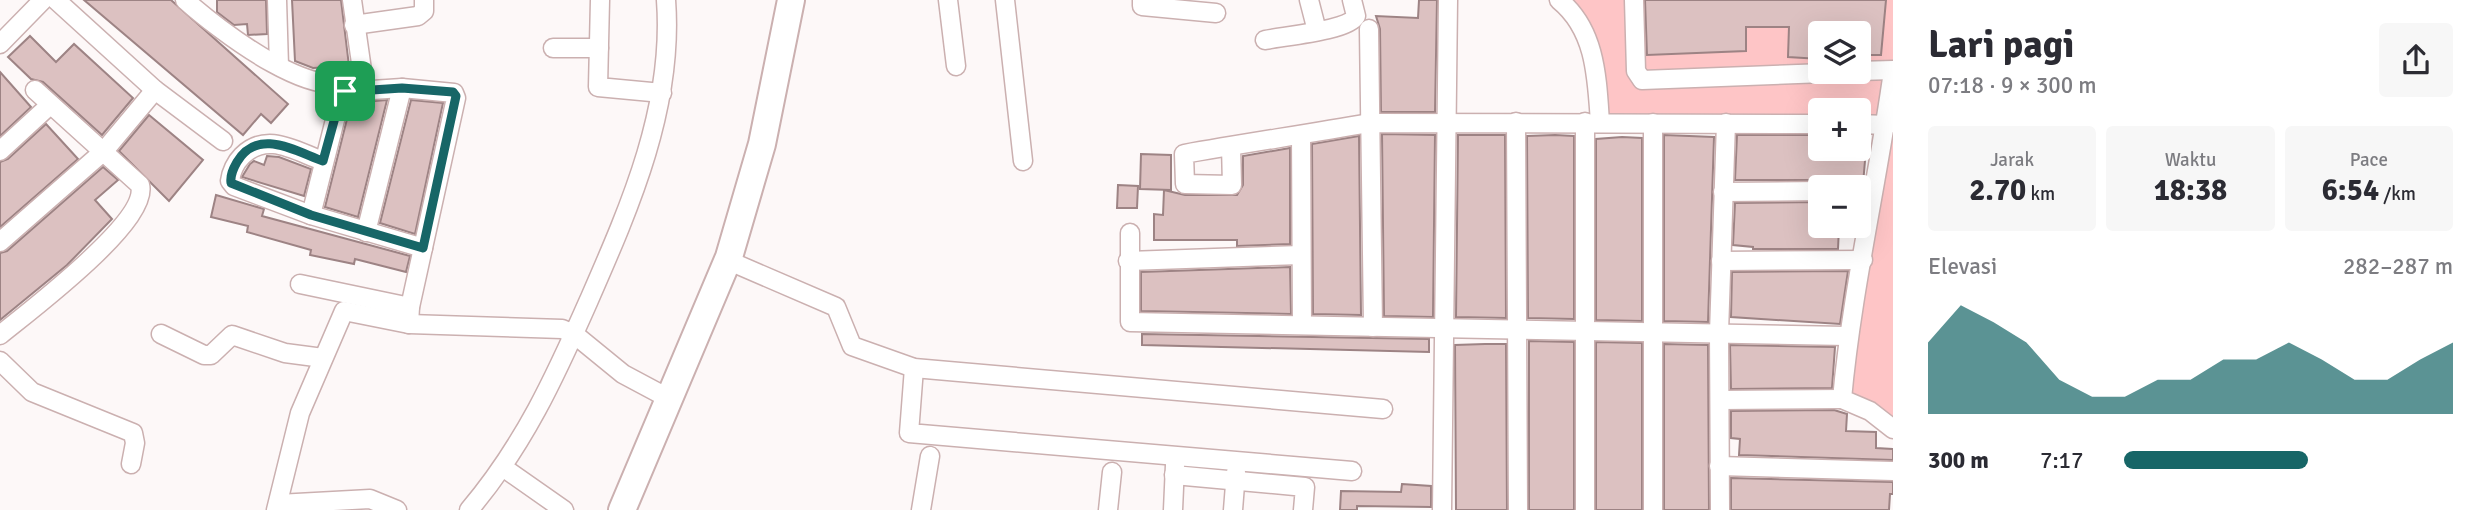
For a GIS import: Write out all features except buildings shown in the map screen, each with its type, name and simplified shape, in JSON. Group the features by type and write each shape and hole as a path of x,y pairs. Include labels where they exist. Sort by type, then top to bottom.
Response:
{"main road":[{"path":"622,510 727,260 762,144 791,0"}],"street":[{"path":"0,44 43,0"},
{"path":"56,0 155,90 223,141"},
{"path":"186,0 211,23 279,66 318,84 349,81 360,73 363,63 354,25 352,0"},
{"path":"210,0 211,23"},
{"path":"277,0 279,66"},
{"path":"354,25 418,16 424,11 424,0"},
{"path":"600,0 598,87 662,93"},
{"path":"469,510 504,468 523,438 574,334 616,239 648,148 662,93 669,36 666,0"},
{"path":"948,0 956,66"},
{"path":"1005,0 1023,161"},
{"path":"1142,0 1142,6 1216,13"},
{"path":"1309,0 1317,32"},
{"path":"1265,40 1317,32 1355,19 1352,0"},
{"path":"1443,510 1448,0"},
{"path":"1559,0 1575,15 1592,51 1585,510"},
{"path":"1634,0 1636,71 1642,80 1808,74"},
{"path":"1369,29 1373,327"},
{"path":"553,48 599,48"},
{"path":"1871,71 1893,71 1887,124 1871,175"},
{"path":"366,232 402,88"},
{"path":"311,215 342,92 402,88 453,92 456,96 410,316"},
{"path":"0,335 102,248 139,201 140,185 35,90"},
{"path":"0,242 104,151 155,90"},
{"path":"0,151 50,105"},
{"path":"1231,146 1369,123 1448,121 1808,124"},
{"path":"1516,122 1518,510"},
{"path":"1653,123 1653,510"},
{"path":"1720,510 1719,333 1726,123"},
{"path":"1871,124 1887,124"},
{"path":"1301,135 1303,325"},
{"path":"323,161 266,142 254,146 239,159 230,177 234,186 311,215 423,248"},
{"path":"1723,192 1808,191"},
{"path":"1130,233 1130,322 1847,336"},
{"path":"1842,399 1847,336 1863,260 1864,238"},
{"path":"1128,261 1301,255"},
{"path":"727,260 836,307 852,346 914,368 1383,409"},
{"path":"1721,261 1863,260"},
{"path":"300,284 410,316"},
{"path":"397,510 370,499 277,507 300,413 344,311 410,316 478,328 550,327 574,334 615,369 668,398"},
{"path":"161,334 204,355 215,354 232,335 285,353 323,358"},
{"path":"0,361 32,392 133,433 135,443 131,464"},
{"path":"914,368 909,433 1352,471"},
{"path":"1720,400 1842,399 1870,411 1893,429"},
{"path":"921,510 930,456"},
{"path":"1173,510 1175,456"},
{"path":"1233,510 1238,461"},
{"path":"1719,466 1893,471"},
{"path":"504,468 564,510"},
{"path":"1108,510 1112,472"},
{"path":"1174,475 1305,487 1303,510"}],"shaded area":[{"path":"1559,0 1893,0 1893,429 1842,399 1868,238 1871,238 1871,218 1886,125 1871,125 1871,98 1808,98 1808,124 1600,123 1597,79"}],"route":[{"path":"402,88 455,94 423,248 311,215 231,183 230,177 239,159 261,143 273,142 323,161 339,97 345,91 402,88"}]}
